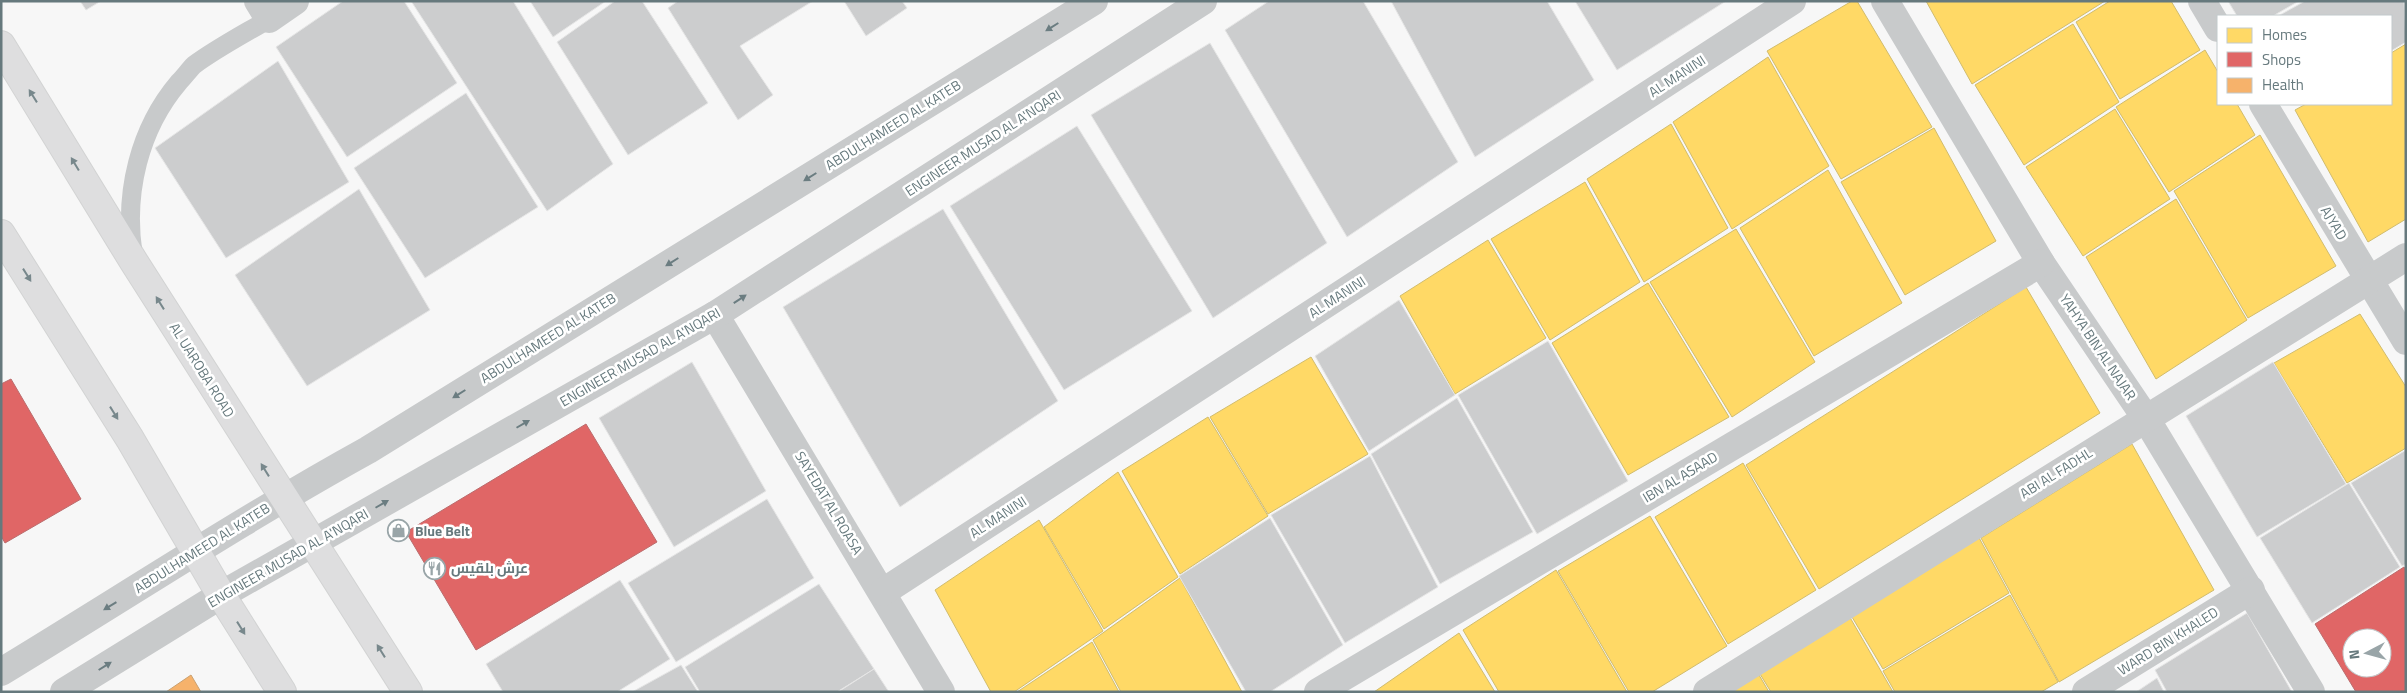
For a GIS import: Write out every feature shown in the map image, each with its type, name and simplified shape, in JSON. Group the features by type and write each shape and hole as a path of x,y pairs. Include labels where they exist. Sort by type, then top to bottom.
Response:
{"main road":[{"name":"AL UAROBA ROAD","path":"1,45 134,262 408,692"},
{"path":"1,234 130,439 221,595 282,692"}],"street":[{"path":"263,10 294,1"},
{"name":"ABDULHAMEED AL KATEB","path":"1,672 196,553 282,497 368,450 1094,1"},
{"name":"ENGINEER MUSAD AL A'NQARI","path":"64,692 221,595 715,315 1203,1"},
{"name":"AL MANINI","path":"883,592 1792,1"},
{"name":"YAHYA BIN AL NAJAR","path":"1886,1 2042,263 2145,418 2251,590 2311,692"},
{"path":"2202,1 2217,26"},
{"name":"AJYAD","path":"2264,105 2368,281 2406,341"},
{"name":"ABI AL FADHL","path":"1707,692 2406,257"},
{"name":"IBN AL ASAAD","path":"1318,692 2042,263"},
{"name":"SAYEDAT AL ROASA","path":"715,315 883,592 941,692"},
{"name":"WARD BIN KHALED","path":"2086,692 2251,590"}],"lane":[{"path":"134,262 130,234 130,205 133,178 142,147 154,117 172,90 193,66 263,10"}],"building: Homes":[{"path":"1852,1 1857,1 1932,127 1841,179 1767,51"},
{"path":"1926,1 2105,1 1972,84"},
{"path":"2110,1 2171,1 2200,50 2120,99 2076,22"},
{"path":"2073,24 2119,102 2024,165 1975,85"},
{"path":"2406,44 2406,219 2368,242 2295,110 2304,105 2392,105 2392,52"},
{"path":"2205,50 2217,70 2217,105 2238,105 2255,135 2169,192 2116,107"},
{"path":"1768,57 1829,166 1732,229 1673,122"},
{"path":"2115,109 2170,199 2083,256 2026,167"},
{"path":"1671,124 1728,228 1644,282 1587,179"},
{"path":"1934,128 1996,241 1905,295 1841,182"},
{"path":"2260,135 2336,266 2248,318 2174,191"},
{"path":"1828,170 1902,303 1814,356 1740,228"},
{"path":"1585,182 1640,282 1550,340 1491,239"},
{"path":"2176,199 2247,320 2156,379 2086,257"},
{"path":"1736,229 1815,362 1732,417 1650,282"},
{"path":"1488,240 1546,338 1455,394 1400,296"},
{"path":"1648,283 1729,417 1628,475 1552,343"},
{"path":"2026,287 2100,413 1819,589 1746,465"},
{"path":"2360,314 2406,387 2406,448 2347,483 2274,363"},
{"path":"1311,357 1368,454 1268,514 1210,417"},
{"path":"1208,417 1268,516 1180,574 1122,471"},
{"path":"2132,444 2214,590 2059,682 1981,538"},
{"path":"1743,463 1816,590 1728,644 1655,517"},
{"path":"1118,472 1178,577 1104,629 1044,527"},
{"path":"1650,516 1727,646 1652,692 1629,692 1558,571"},
{"path":"1039,520 1103,631 1014,692 991,692 935,590"},
{"path":"1977,534 2009,593 1883,669 1849,612"},
{"path":"1556,570 1627,692 1499,692 1463,630"},
{"path":"1180,578 1242,692 1121,692 1093,640"},
{"path":"2010,595 2058,682 2041,692 1895,692 1883,671"},
{"path":"1848,614 1893,692 1771,692 1760,674"},
{"path":"1459,633 1495,692 1374,692"},
{"path":"1092,642 1119,692 1017,692"},
{"path":"1759,675 1769,692 1731,692"}],"building: Shops":[{"path":"11,379 81,499 5,543 1,536 1,384"},
{"path":"586,424 657,542 476,650 406,532"},
{"path":"2404,567 2406,571 2406,692 2356,692 2348,678 2392,678 2392,628 2342,628 2342,669 2315,624"}],"building: Health":[{"path":"191,675 201,692 166,692"}],"building: Other":[{"path":"80,1 101,1 86,10"},
{"path":"343,1 404,1 457,83 347,157 276,47"},
{"path":"411,1 513,1 613,164 547,211"},
{"path":"530,1 606,1 553,37"},
{"path":"615,1 642,1 708,103 628,155 557,42"},
{"path":"678,1 813,1 740,46 773,95 738,120 668,8"},
{"path":"844,1 902,1 907,8 866,36"},
{"path":"1269,1 1363,1 1458,162 1347,237 1225,30"},
{"path":"1391,1 1547,1 1594,80 1475,157"},
{"path":"1575,1 1726,1 1617,70"},
{"path":"2228,1 2299,1 2275,15 2236,15"},
{"path":"2305,1 2404,1 2406,42 2392,50 2392,15 2280,15"},
{"path":"1210,43 1327,243 1213,318 1091,115"},
{"path":"278,61 349,182 226,258 155,148"},
{"path":"466,93 538,207 425,278 354,168"},
{"path":"1077,126 1192,311 1064,390 950,206"},
{"path":"359,189 430,310 307,386 235,275"},
{"path":"943,209 1058,401 900,507 783,307"},
{"path":"1399,300 1455,395 1369,451 1315,356"},
{"path":"1548,341 1628,481 1537,534 1458,395"},
{"path":"692,362 766,491 674,547 599,418"},
{"path":"2273,362 2346,484 2257,537 2186,416"},
{"path":"1457,398 1533,532 1440,584 1371,454"},
{"path":"2406,450 2406,564 2402,566 2351,483"},
{"path":"1370,456 1438,587 1345,643 1271,515"},
{"path":"2349,483 2400,567 2312,623 2260,538"},
{"path":"767,499 814,578 676,662 628,583"},
{"path":"1270,518 1343,645 1270,692 1246,692 1179,576"},
{"path":"620,580 670,659 617,692 503,692 486,664"},
{"path":"819,584 874,669 837,692 700,692 685,667"},
{"path":"2247,613 2292,692 2167,692 2155,670"},
{"path":"681,665 698,692 632,692"},
{"path":"874,669 889,692 838,692"},
{"path":"2157,678 2164,692 2136,692"}],"place":[{"name":"Blue Belt","path":"399,531"},
{"name":"عرش بلقيس","path":"435,568"}]}
